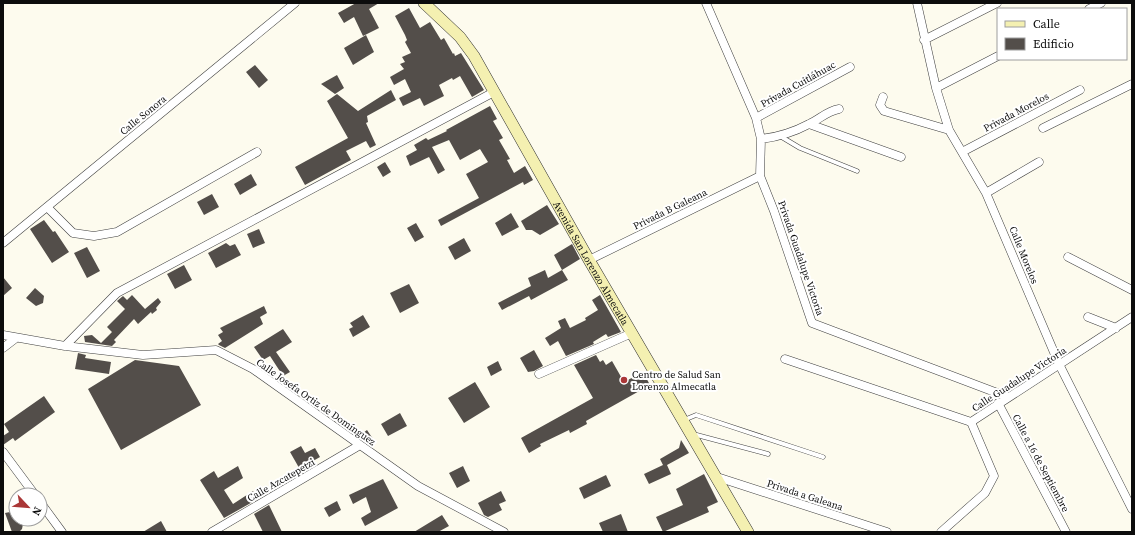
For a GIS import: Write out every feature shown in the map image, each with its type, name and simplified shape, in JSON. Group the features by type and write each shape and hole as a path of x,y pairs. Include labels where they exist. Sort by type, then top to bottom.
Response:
{"main road":[{"name":"Avenida San Lorenzo Almecatla","path":"424,3 460,37 474,56 589,260 684,420 748,532"}],"street":[{"name":"Calle Sonora","path":"4,240 47,207 295,3"},
{"name":"Privada Guadalupe Victoria","path":"706,3 756,118 761,139 760,176 774,211 812,323 1008,397"},
{"name":"Calle Morelos","path":"917,3 924,40 936,88 949,130 986,193 1059,364 1132,509"},
{"path":"924,40 997,3"},
{"path":"1091,8 1101,3"},
{"path":"936,88 997,57"},
{"name":"Privada Cuitláhuac","path":"756,118 850,67"},
{"path":"1043,128 1132,84"},
{"name":"Privada Morelos","path":"962,152 1080,90"},
{"path":"66,346 117,293 494,92"},
{"path":"883,97 880,105 884,111 949,130"},
{"path":"761,139 780,136 809,124 830,110 839,109"},
{"path":"809,124 901,157"},
{"path":"47,207 73,233 94,236 117,232 258,152"},
{"path":"986,193 1039,162"},
{"name":"Privada B Galeana","path":"589,260 760,176"},
{"path":"1068,257 1132,290"},
{"path":"1088,317 1116,328"},
{"name":"Calle Guadalupe Victoria","path":"941,532 985,493 994,476 971,422 1059,364 1131,320"},
{"path":"538,374 632,333"},
{"name":"Calle Josefa Ortiz de Domínguez","path":"3,335 66,346 143,354 216,350 253,369 418,486 504,532"},
{"path":"3,348 16,338"},
{"path":"785,359 971,422"},
{"name":"Calle a 16 de Septiembre","path":"998,403 1066,532"},
{"name":"Calle Azcatepetzi","path":"212,532 360,445"},
{"path":"3,452 29,487"},
{"name":"Privada a Galeana","path":"717,477 887,532"},
{"path":"48,513 62,532"}],"lane":[{"path":"780,136 800,148 857,171"},
{"path":"684,420 696,414 822,457"},
{"path":"691,434 768,454"}],"building":[{"path":"356,3 379,3 369,9 379,28 363,36 354,17 344,23 338,13"},
{"path":"409,8 420,28 430,22 441,40 444,38 455,56 461,53 484,90 472,97 460,76 453,80 452,78 439,85 444,96 424,106 420,98 403,106 399,98 411,92 405,79 394,85 390,77 404,69 400,64 405,62 402,57 411,53 405,42 407,40 405,35 395,16"},
{"path":"366,35 374,52 353,65 344,48"},
{"path":"255,65 268,80 259,88 246,72"},
{"path":"337,75 344,88 335,94 321,84"},
{"path":"391,90 396,100 367,116 368,122 366,123 376,145 370,148 366,141 346,151 351,160 305,185 295,167 348,138 327,101 337,94 358,111"},
{"path":"490,106 497,119 493,121 503,138 499,140 510,159 507,160 514,173 525,166 533,180 524,185 523,182 441,226 438,220 479,198 466,174 488,162 480,149 460,160 449,140 432,147 445,170 438,174 429,157 410,166 406,156 417,150 414,145 426,138 428,140 447,131 446,130"},
{"path":"385,162 391,172 383,177 377,167"},
{"path":"251,174 257,185 240,195 234,184"},
{"path":"212,194 219,207 204,215 197,202"},
{"path":"547,205 559,224 540,235 532,230 526,230 521,221"},
{"path":"511,213 519,227 502,236 495,223"},
{"path":"44,220 53,232 55,231 69,252 52,263 30,229"},
{"path":"416,223 424,237 415,242 407,228"},
{"path":"259,229 265,243 253,248 247,234"},
{"path":"464,238 471,251 455,260 448,247"},
{"path":"226,243 230,246 235,244 241,255 216,268 208,253"},
{"path":"572,244 580,259 562,270 554,255"},
{"path":"87,247 100,271 87,278 74,253"},
{"path":"184,265 192,280 175,289 167,274"},
{"path":"545,270 548,278 562,270 568,280 531,300 529,296 502,310 498,303 531,286 528,278"},
{"path":"3,277 12,288 3,296"},
{"path":"409,284 419,303 400,313 390,293"},
{"path":"35,288 44,296 43,303 36,306 26,298"},
{"path":"132,295 145,309 158,298 161,302 156,308 157,310 152,314 151,312 138,324 134,319 114,340 116,342 112,346 85,342 84,336 92,335 101,343 112,332 107,327 125,309 117,301 123,296 127,300"},
{"path":"600,295 621,332 608,337 606,334 593,342 594,344 566,356 558,341 550,346 545,338 561,328 558,321 565,318 570,328 586,320 585,318 598,310 592,300"},
{"path":"264,306 267,313 260,317 263,324 225,348 218,344 222,341 218,335 223,332 220,328"},
{"path":"363,315 370,327 353,337 349,329 353,327 350,323"},
{"path":"283,329 292,342 276,352 290,372 283,376 270,356 263,360 254,347"},
{"path":"534,350 543,366 534,371 528,372 520,358"},
{"path":"78,353 86,355 85,358 111,362 109,374 75,369"},
{"path":"596,355 600,362 603,360 606,365 612,361 624,382 643,372 650,385 586,421 587,424 570,433 569,430 540,444 541,446 529,453 521,438 593,398 574,365"},
{"path":"135,360 179,366 201,405 121,450 88,389"},
{"path":"498,361 502,370 491,376 487,367"},
{"path":"475,382 490,407 464,423 448,398"},
{"path":"44,396 55,412 15,441 13,438 3,445 3,436 9,432 4,424"},
{"path":"400,413 407,426 388,436 381,424"},
{"path":"367,430 373,439 367,443 358,437"},
{"path":"681,440 689,453 667,465 671,474 649,484 644,474 663,465 660,459 679,448"},
{"path":"301,446 305,453 315,448 320,457 313,461 315,465 302,473 290,452"},
{"path":"238,466 243,478 224,490 233,504 253,491 258,499 224,518 200,480 214,471 218,478"},
{"path":"463,466 470,481 457,488 449,473"},
{"path":"704,474 718,502 707,507 709,512 663,532 656,517 683,505 676,489"},
{"path":"606,475 611,486 584,499 579,488"},
{"path":"383,479 398,508 365,526 361,518 371,512 366,497 353,504 349,495"},
{"path":"501,491 506,501 499,504 502,510 488,517 484,515 478,503"},
{"path":"337,501 341,510 329,517 324,508"},
{"path":"269,505 282,532 263,532 254,514"},
{"path":"8,512 8,521 5,513"},
{"path":"621,514 628,532 603,532 599,523"},
{"path":"442,515 449,526 438,532 414,532"},
{"path":"161,521 167,532 143,532"},
{"path":"10,527 22,527 19,532 12,532"}],"place":[{"name":"Centro de Salud San Lorenzo Almecatla","path":"624,380"}]}
